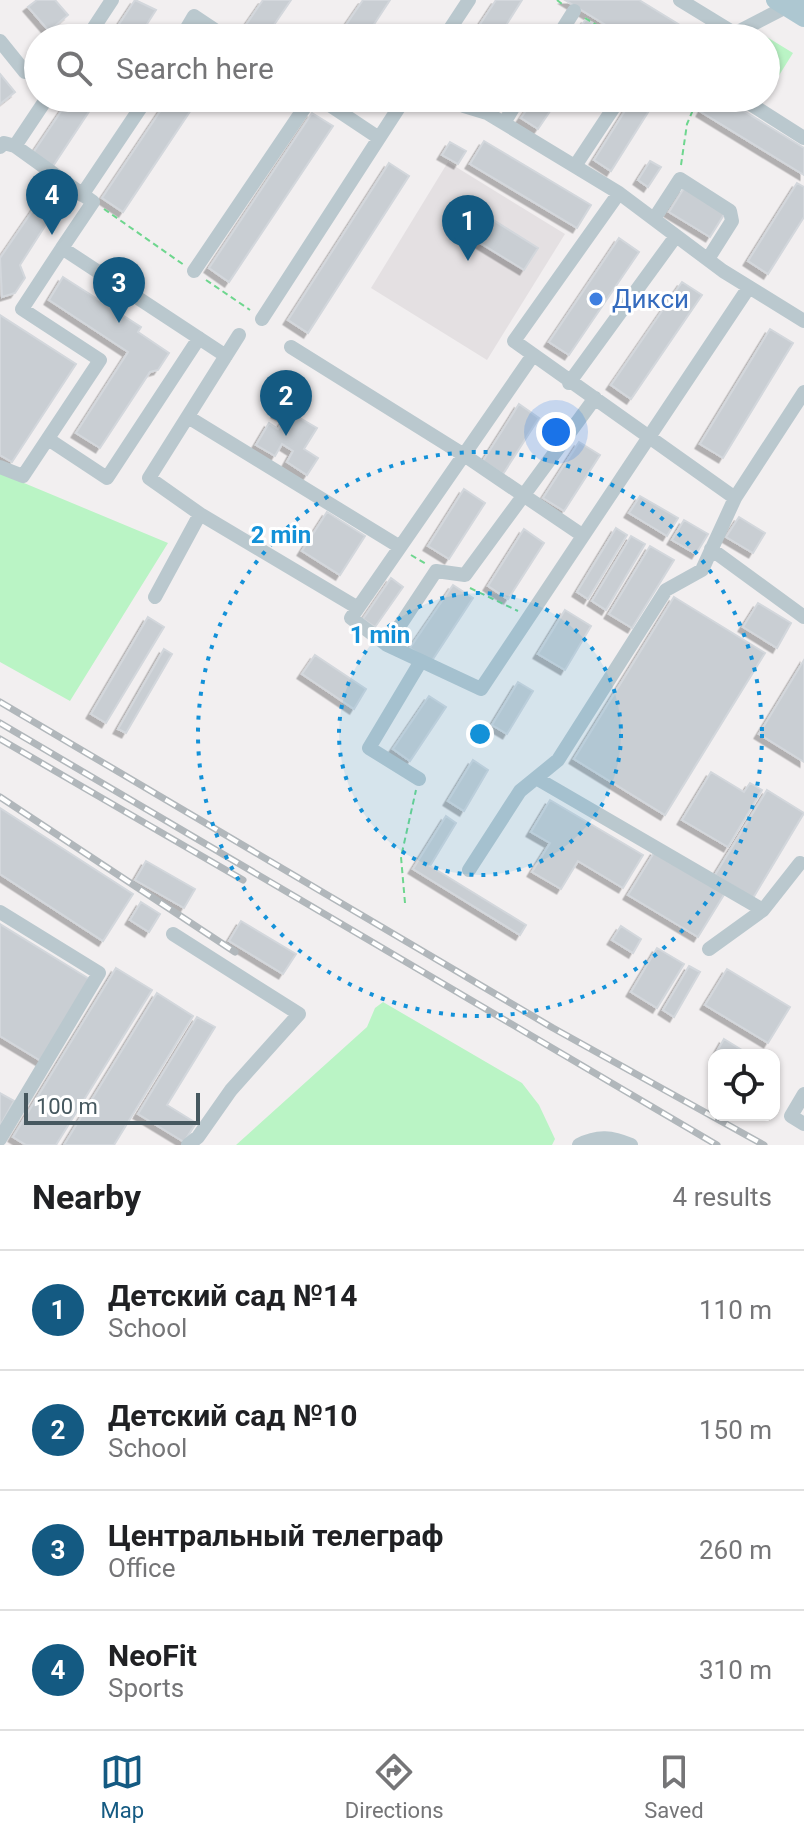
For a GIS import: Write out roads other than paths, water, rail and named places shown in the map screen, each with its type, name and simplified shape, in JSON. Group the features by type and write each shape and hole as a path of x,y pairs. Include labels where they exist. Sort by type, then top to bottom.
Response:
{"main road":[{"path":"791,2 804,18"}],"street":[{"path":"96,24 112,0"},
{"path":"453,24 469,0"},
{"path":"680,0 714,24"},
{"path":"754,24 791,2"},
{"path":"566,24 574,11"},
{"path":"189,24 194,16 206,24"},
{"path":"0,41 24,71"},
{"path":"36,112 7,147 88,198"},
{"path":"0,467 23,476 100,360 22,309 62,248 139,112"},
{"path":"194,271 302,112"},
{"path":"340,112 379,138"},
{"path":"262,319 396,112"},
{"path":"482,112 619,193 708,259 804,321"},
{"path":"504,123 511,112"},
{"path":"575,166 611,112"},
{"path":"763,112 804,138"},
{"path":"654,219 680,179 732,215 708,259"},
{"path":"619,193 514,341 735,498"},
{"path":"569,383 676,236"},
{"path":"62,248 226,356"},
{"path":"533,355 351,618 387,645 481,689 749,287"},
{"path":"239,335 149,478 200,514 358,608"},
{"path":"48,439 107,478 199,338"},
{"path":"291,347 464,455 582,535"},
{"path":"387,645 436,571 465,575 595,398"},
{"path":"469,870 520,791 558,760 666,590 702,570 735,498 803,398"},
{"path":"188,417 400,547"},
{"path":"155,597 200,514"},
{"path":"711,549 804,617"},
{"path":"419,779 369,748 421,661"},
{"path":"536,778 763,910"},
{"path":"709,949 763,910 803,861"},
{"path":"0,912 99,973 0,1139"},
{"path":"173,934 299,1014 231,1090 198,1137 188,1145"},
{"path":"804,1094 791,1116 804,1124"},
{"path":"579,1145 594,1137 612,1138 631,1145"}],"railway":[{"path":"0,702 553,1028 764,1145"},
{"path":"0,723 717,1145"},
{"path":"0,739 243,880"},
{"path":"0,797 235,952"}],"place":[{"name":"NeoFit","path":"52,235"},
{"name":"Детский сад №14","path":"468,261"},
{"name":"Дикси","path":"596,299"},
{"name":"Центральный телеграф","path":"119,323"},
{"name":"Детский сад №10","path":"286,436"}]}
